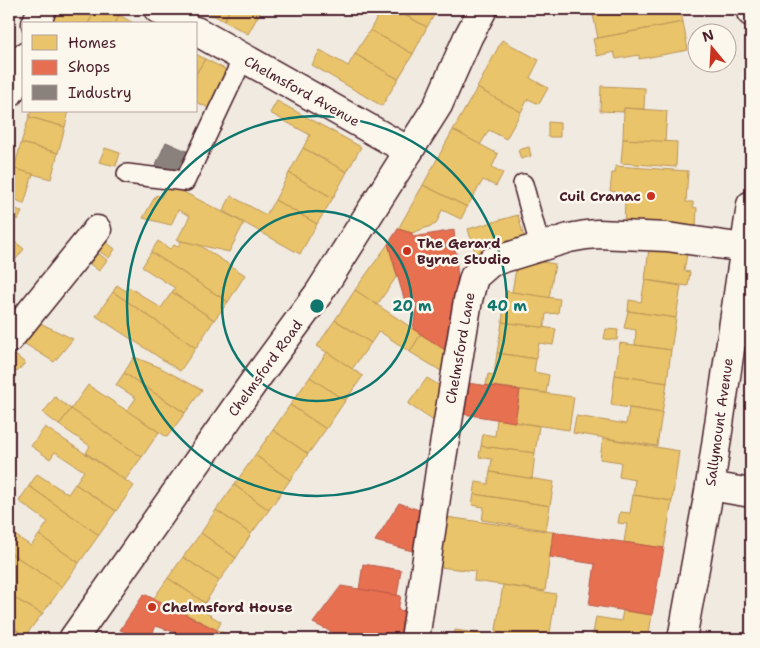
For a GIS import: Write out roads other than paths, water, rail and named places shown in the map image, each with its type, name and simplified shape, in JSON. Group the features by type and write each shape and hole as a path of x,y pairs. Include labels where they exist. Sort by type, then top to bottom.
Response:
{"street":[{"path":"37,22 42,9"},
{"path":"158,9 181,22"},
{"name":"Chelmsford Road","path":"73,639 258,376 319,293 438,105 482,9"},
{"name":"Chelmsford Avenue","path":"198,32 408,151"},
{"path":"9,93 16,82 22,63"},
{"name":"Sallymount Avenue","path":"682,639 710,486 741,336 745,248 751,205"},
{"path":"9,339 97,230"},
{"name":"Chelmsford Lane","path":"415,639 441,464 470,289 474,277 490,262 569,238 598,234 668,237 745,248"},
{"path":"710,486 751,493"}],"lane":[{"path":"127,174 185,181 243,58"},
{"path":"524,184 540,246"}],"place":[{"name":"Cuil Cranac","path":"651,196"},
{"name":"The Gerard Byrne Studio","path":"407,251"},
{"name":"Chelmsford House","path":"152,607"}]}
